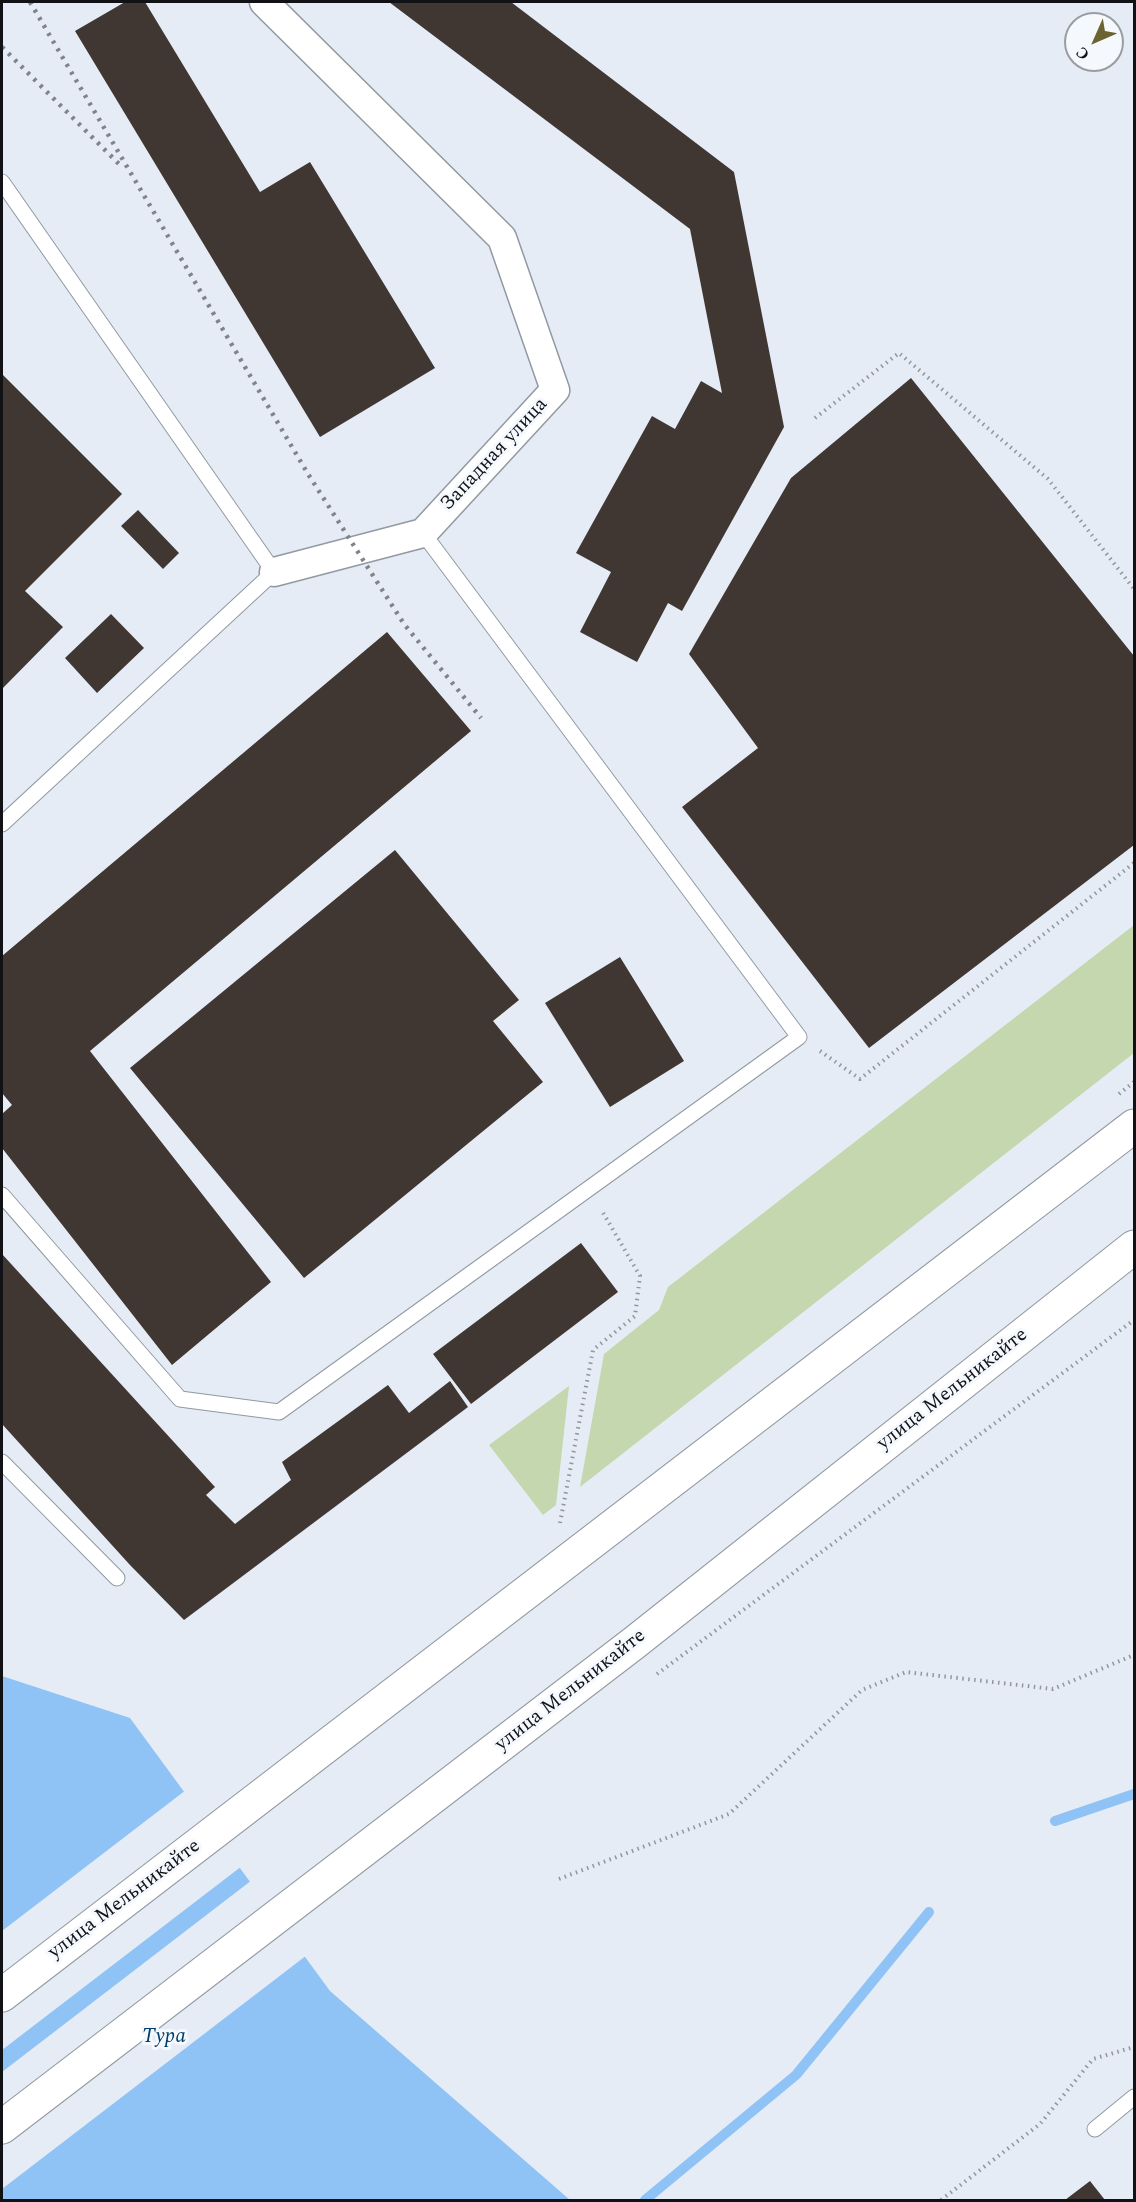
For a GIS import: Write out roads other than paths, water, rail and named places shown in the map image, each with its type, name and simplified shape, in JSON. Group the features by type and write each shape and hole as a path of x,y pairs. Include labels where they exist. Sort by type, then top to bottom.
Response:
{"main road":[{"name":"улица Мельникайте","path":"2,1995 1134,1126"},
{"name":"улица Мельникайте","path":"2,2127 634,1643 1134,1247"}],"street":[{"name":"Западная улица","path":"264,2 502,238 555,390 423,533"},
{"path":"274,572 423,533"}],"lane":[{"path":"2,183 274,572 2,824"},
{"path":"2,1195 180,1399 279,1412 799,1037 423,533"},
{"path":"2,1461 117,1578"},
{"path":"1095,2129 1134,2097"}],"water":[{"name":"Тура","path":"2,1676 130,1718 330,1991 570,2200 2,2200"}],"waterway":[{"path":"1055,1821 1134,1794"},
{"path":"645,2200 796,2075 929,1912"}],"railway":[{"path":"30,2 308,474 404,624 481,718"},
{"path":"2,47 121,166"}]}
